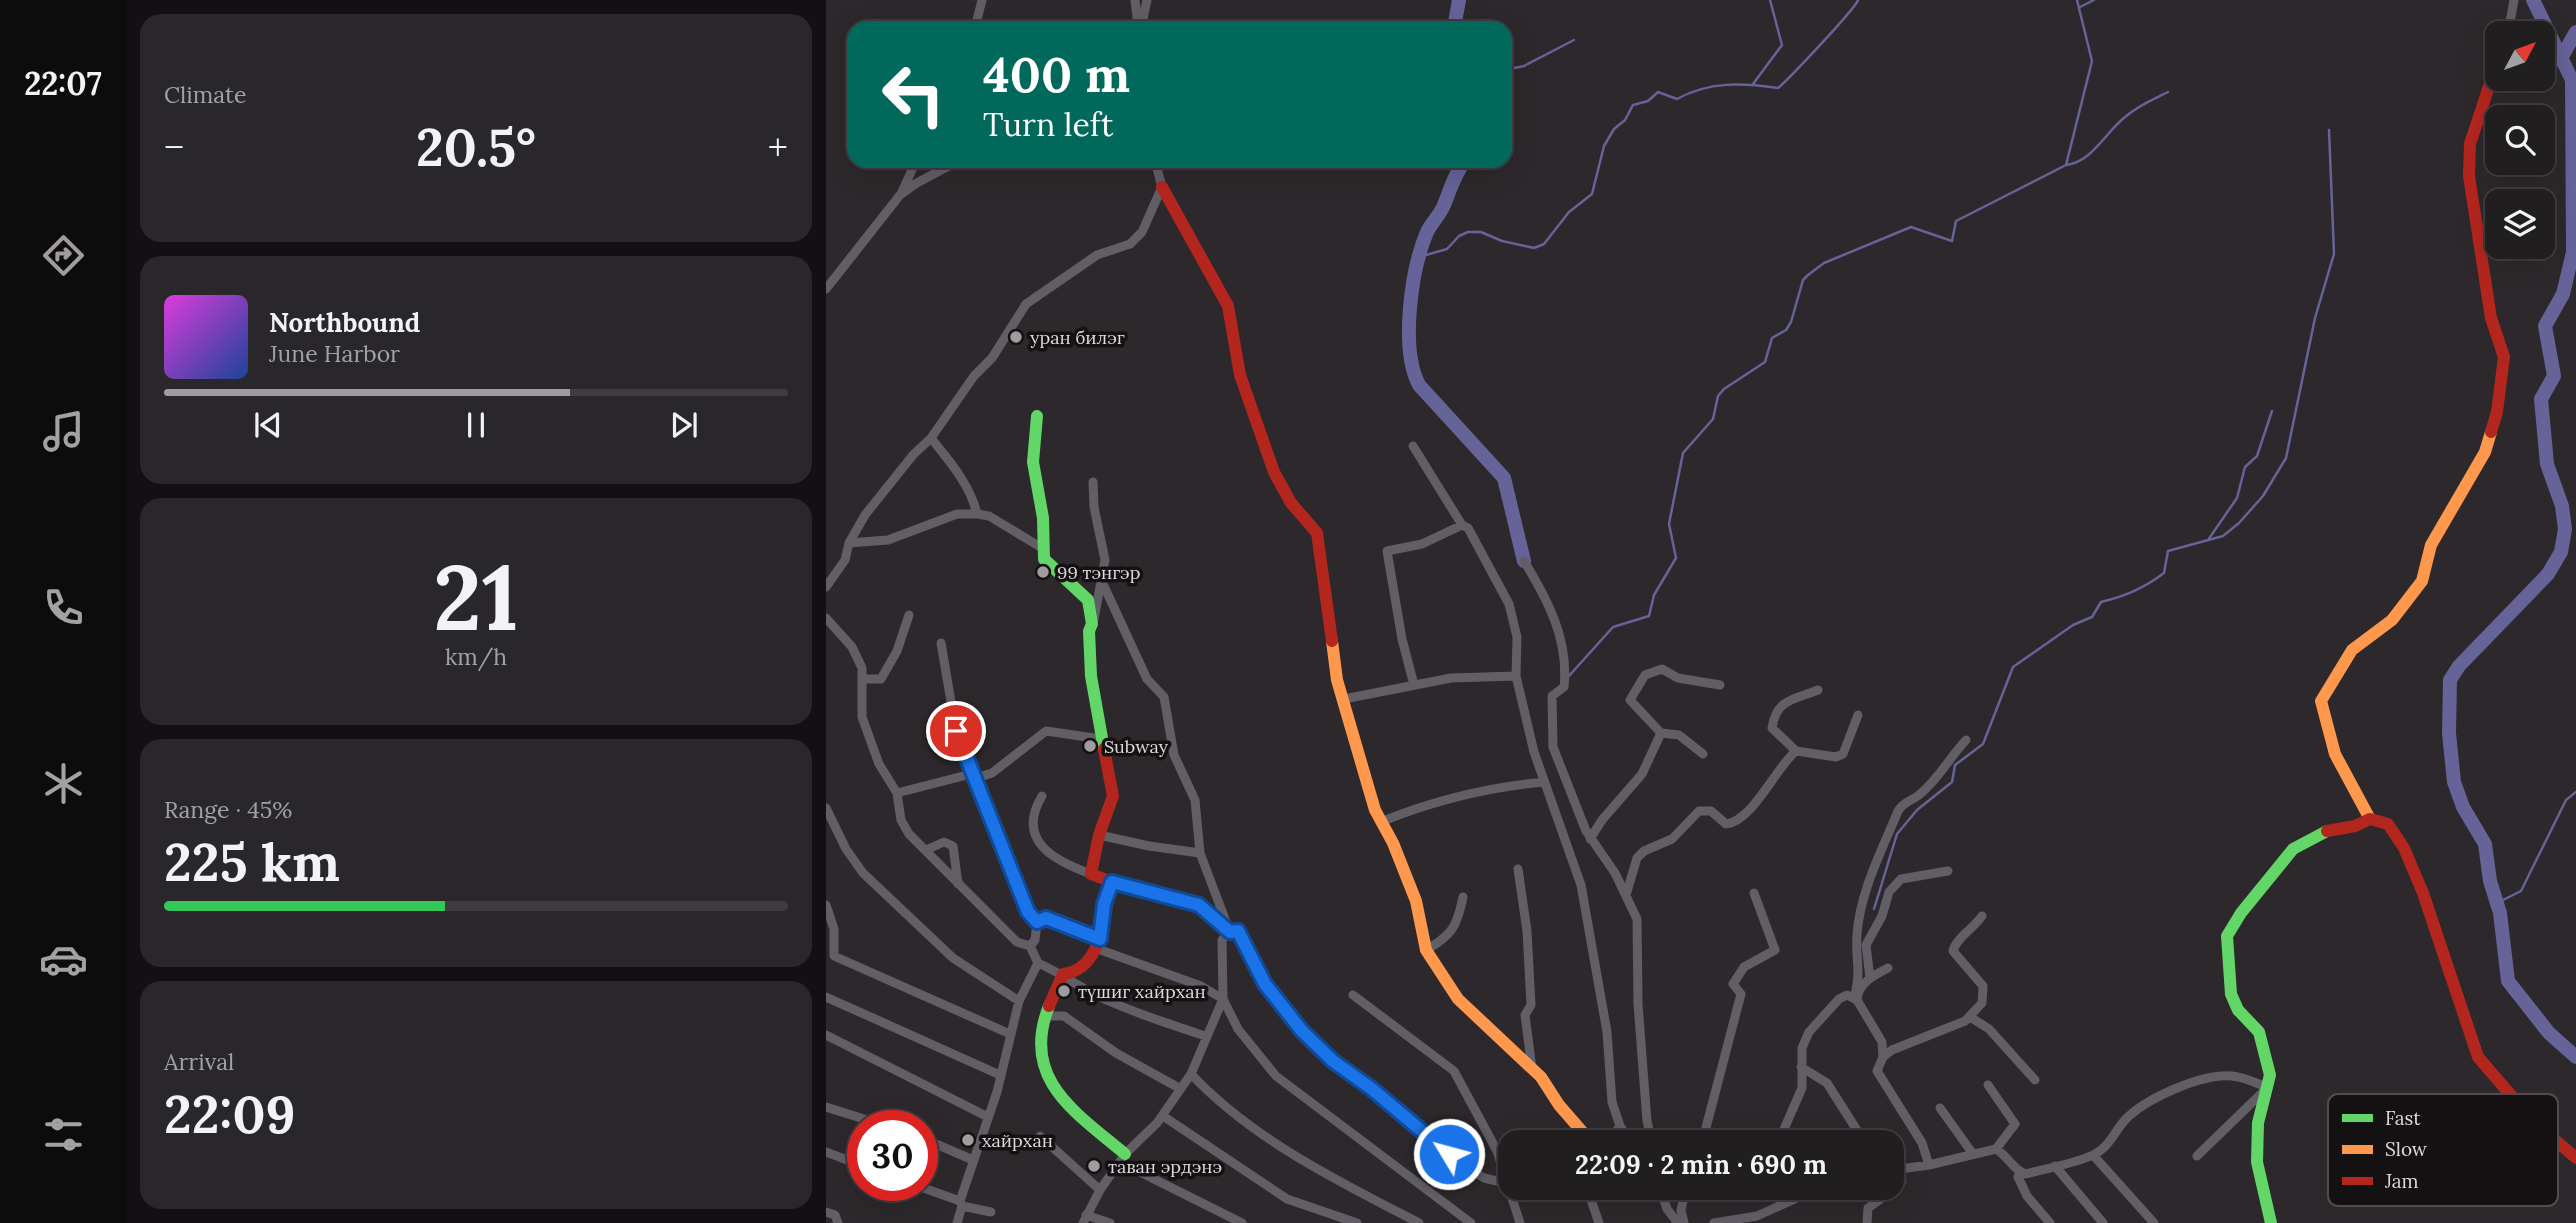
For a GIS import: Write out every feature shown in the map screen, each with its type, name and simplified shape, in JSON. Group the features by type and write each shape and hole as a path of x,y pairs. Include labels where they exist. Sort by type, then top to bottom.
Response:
{"street":[{"path":"977,21 982,0"},
{"path":"1135,0 1138,21"},
{"path":"1141,21 1147,0"},
{"path":"2510,21 2514,0"},
{"path":"2370,819 2335,754 2322,701 2351,650 2392,620 2422,581 2431,545 2485,452 2497,412 2504,357 2491,318 2469,176 2470,144 2487,91"},
{"path":"826,289 900,195 913,168"},
{"path":"900,195 946,168"},
{"path":"1157,168 1162,187 1228,306 1240,375 1274,472 1291,503 1317,533 1331,648 1344,699 1375,810 1383,821 1416,901 1426,950 1458,999 1532,1069 1581,1130"},
{"path":"826,587 845,560 849,543 865,515 913,455 931,438 974,376 992,358 1026,304 1097,255 1130,244 1142,232 1162,187"},
{"path":"1037,416 1033,462 1043,518 1044,559 1088,600 1092,624"},
{"path":"931,438 957,470 974,501 977,513"},
{"path":"1413,446 1462,526 1468,528 1509,604 1517,637 1516,676 1544,782 1581,885 1607,1032 1612,1102 1623,1130"},
{"path":"1091,874 1099,835 1113,796 1091,676 1089,631 1103,583 1105,560 1094,507 1093,482"},
{"path":"849,543 888,540 957,514 977,513 989,516 1042,548"},
{"path":"1414,685 1399,626 1387,551 1422,544 1462,526"},
{"path":"1524,561 1549,600 1566,662 1564,687 1552,696 1553,747 1590,839 1615,873 1637,919 1638,1004 1649,1130"},
{"path":"1103,583 1147,679 1164,697 1174,755 1195,800 1200,853 1230,932"},
{"path":"864,679 881,679 897,651 909,615"},
{"path":"826,618 852,647 864,679 862,717 879,764 897,793 901,820 909,834 1017,942 1030,946 1038,963 1109,1001 1205,1036"},
{"path":"941,643 956,731 1028,912 1037,922 1035,940 1030,946"},
{"path":"1703,754 1679,735 1661,733 1630,700 1645,675 1662,669 1678,678 1720,685"},
{"path":"1344,699 1451,678 1516,676"},
{"path":"1818,690 1799,699 1788,699 1780,703 1774,715 1772,728 1796,751 1836,757 1843,754 1858,715"},
{"path":"897,793 974,774 983,776 992,773 1046,731 1101,739"},
{"path":"1590,839 1602,820 1642,774 1661,733"},
{"path":"1855,999 1860,974 1856,937 1861,910 1898,811 1902,804 1917,797 1940,776 1966,740"},
{"path":"1626,895 1631,871 1644,851 1672,839 1699,811 1711,811 1726,824 1735,823 1761,797 1796,751"},
{"path":"1383,821 1420,806 1490,789 1544,782"},
{"path":"1042,796 1035,808 1037,843 1044,851 1066,865 1112,882 1199,905 1230,932"},
{"path":"826,808 846,849 863,873 953,958 1019,1001"},
{"path":"2271,1223 2258,1162 2258,1123 2270,1075 2259,1032 2238,1010 2231,994 2227,936 2241,913 2294,849 2332,829 2355,826 2370,819 2388,824 2404,848 2423,893 2478,1057 2509,1094"},
{"path":"1099,835 1200,853"},
{"path":"926,850 944,842 953,846 958,884"},
{"path":"1518,869 1527,931 1531,1005 1525,1015 1532,1069"},
{"path":"1870,978 1866,944 1882,916 1889,892 1901,879 1948,871"},
{"path":"1063,974 1074,975 1083,971 1097,944 1104,904 1112,882"},
{"path":"1705,1130 1741,994 1733,984 1744,967 1775,950 1754,893"},
{"path":"1426,950 1448,938 1459,915 1463,897"},
{"path":"826,905 830,958 1010,1034"},
{"path":"1883,1057 1970,1017 1982,1003 1983,986 1953,951 1955,944 1974,929 1982,916"},
{"path":"1037,922 1046,918 1097,944 1201,986 1223,999"},
{"path":"1471,1223 1276,1076 1238,1029 1223,999 1222,940 1230,932 1238,931 1265,984 1302,1031 1333,1061 1372,1089 1457,1161 1484,1178 1498,1181"},
{"path":"957,1223 1019,1001 1038,963"},
{"path":"1855,999 1870,978 1888,968"},
{"path":"1063,974 1046,1016 1039,1055 1051,1086 1123,1158 1242,1223"},
{"path":"1353,995 1454,1071 1488,1130 1498,1159"},
{"path":"1784,1130 1802,1088 1802,1048 1809,1032 1839,999 1847,995 1855,999 1882,1042 1883,1057 1877,1071 1922,1143 1929,1166"},
{"path":"826,998 1000,1075"},
{"path":"1110,1223 1084,1219 1123,1158 1163,1115 1191,1074 1223,999"},
{"path":"1046,1016 1065,1016 1116,1053 1180,1088"},
{"path":"1970,1017 1989,1029 2035,1080"},
{"path":"826,1035 988,1117"},
{"path":"1801,1067 1827,1083 1857,1130"},
{"path":"1191,1074 1221,1103 1267,1136 1321,1171 1419,1223"},
{"path":"1996,1149 2007,1155 2020,1172 2026,1174 2093,1155 2113,1140 2126,1118 2162,1095 2207,1079 2231,1076 2268,1087"},
{"path":"1904,1169 1929,1166 1996,1149 2015,1124 1988,1085"},
{"path":"2197,1156 2256,1095 2268,1087"},
{"path":"826,1107 847,1114"},
{"path":"1940,1108 1973,1154"},
{"path":"1163,1115 1287,1199 1356,1223"},
{"path":"1617,1130 1620,1125"},
{"path":"1040,1136 1100,1191"},
{"path":"2558,1142 2576,1158"},
{"path":"938,1145 973,1160"},
{"path":"826,1152 847,1160"},
{"path":"2093,1155 2154,1223"},
{"path":"2055,1166 2103,1223"},
{"path":"2020,1172 2018,1177 2026,1196 2050,1223"},
{"path":"938,1194 991,1212"},
{"path":"1512,1200 1520,1223"},
{"path":"1591,1200 1599,1223"},
{"path":"1664,1200 1667,1209 1678,1223"},
{"path":"1683,1200 1681,1210 1684,1223"},
{"path":"1714,1223 1757,1216 1789,1200"},
{"path":"1867,1223 1868,1208 1880,1200"},
{"path":"826,1212 835,1215 838,1223"}],"waterway":[{"path":"1455,21 1459,0"},
{"path":"1753,84 1782,45 1770,0"},
{"path":"1419,257 1447,249 1459,236 1468,232 1481,232 1502,241 1534,248 1544,244 1569,212 1592,194 1604,146 1614,129 1625,120 1633,105 1648,101 1658,92 1677,99 1714,86 1752,85 1778,88 1834,30 1858,0"},
{"path":"1568,677 1613,627 1649,616 1654,595 1676,558 1669,524 1683,453 1713,419 1718,396 1724,389 1765,362 1772,338 1786,330 1791,322 1803,280 1824,263 1911,227 1952,241 1956,221 2066,165 2092,61 2077,0"},
{"path":"2080,7 2094,0"},
{"path":"2533,0 2572,80 2573,252 2563,294 2545,326 2554,376 2541,399 2547,464 2562,506 2565,529 2561,552 2548,574 2459,666 2450,680 2449,733 2454,782 2463,807 2485,844 2490,881 2500,913 2508,981 2549,1033 2576,1057"},
{"path":"2560,60 2576,32"},
{"path":"1512,69 1524,66 1574,40"},
{"path":"2066,165 2091,153 2130,113 2168,92"},
{"path":"1874,909 1897,834 1917,810 1952,782 1955,765 1983,744 2013,667 2073,625 2092,617 2101,602 2134,591 2164,573 2168,551 2223,536 2239,523 2263,496 2286,458 2315,318 2334,254 2329,130"},
{"path":"1461,168 1442,209 1427,232 1416,267 1409,331 1413,370 1419,385 1504,478 1524,561"},
{"path":"2208,540 2237,498 2245,467 2257,456 2272,411"},
{"path":"2497,903 2521,891 2566,800 2576,792"}],"traffic: fast":[{"path":"1037,416 1033,462 1043,518 1044,559 1088,600 1092,624 1089,631 1091,676 1104,749"},
{"path":"2271,1223 2257,1162 2258,1123 2270,1075 2259,1032 2238,1010 2231,994 2227,936 2241,913 2293,849 2327,831"},
{"path":"1049,1006 1042,1032 1042,1054 1047,1074 1057,1092 1071,1108 1125,1154"}],"traffic: slow":[{"path":"2370,819 2335,754 2321,701 2352,650 2392,620 2422,581 2431,545 2485,452 2491,432"},
{"path":"1332,641 1337,680 1375,810 1393,843 1416,901 1426,950 1458,999 1541,1077 1559,1105 1581,1130"}],"traffic: jam":[{"path":"2487,91 2470,144 2469,176 2491,318 2504,357 2497,412 2491,432"},
{"path":"1162,187 1228,306 1240,375 1274,472 1291,503 1317,533 1332,641"},
{"path":"1049,1006 1063,974 1077,970 1087,962 1094,951 1100,938 1112,882 1091,874 1099,835 1113,796 1104,749"},
{"path":"2327,831 2355,826 2370,819 2388,824 2404,848 2423,893 2478,1057 2510,1094"},
{"path":"2558,1143 2576,1158"}],"place":[{"name":"уран билэг","path":"1016,337"},
{"name":"99 тэнгэр","path":"1043,572"},
{"name":"Subway","path":"1090,746"},
{"name":"түшиг хайрхан","path":"1064,991"},
{"name":"хайрхан","path":"968,1140"},
{"name":"таван эрдэнэ","path":"1094,1166"}],"route":[{"path":"956,731 1028,912 1037,922 1046,918 1100,939 1104,904 1112,882 1199,905 1216,917 1230,932 1238,931 1265,984 1302,1031 1333,1061 1372,1089 1416,1129 1449,1154"}]}
